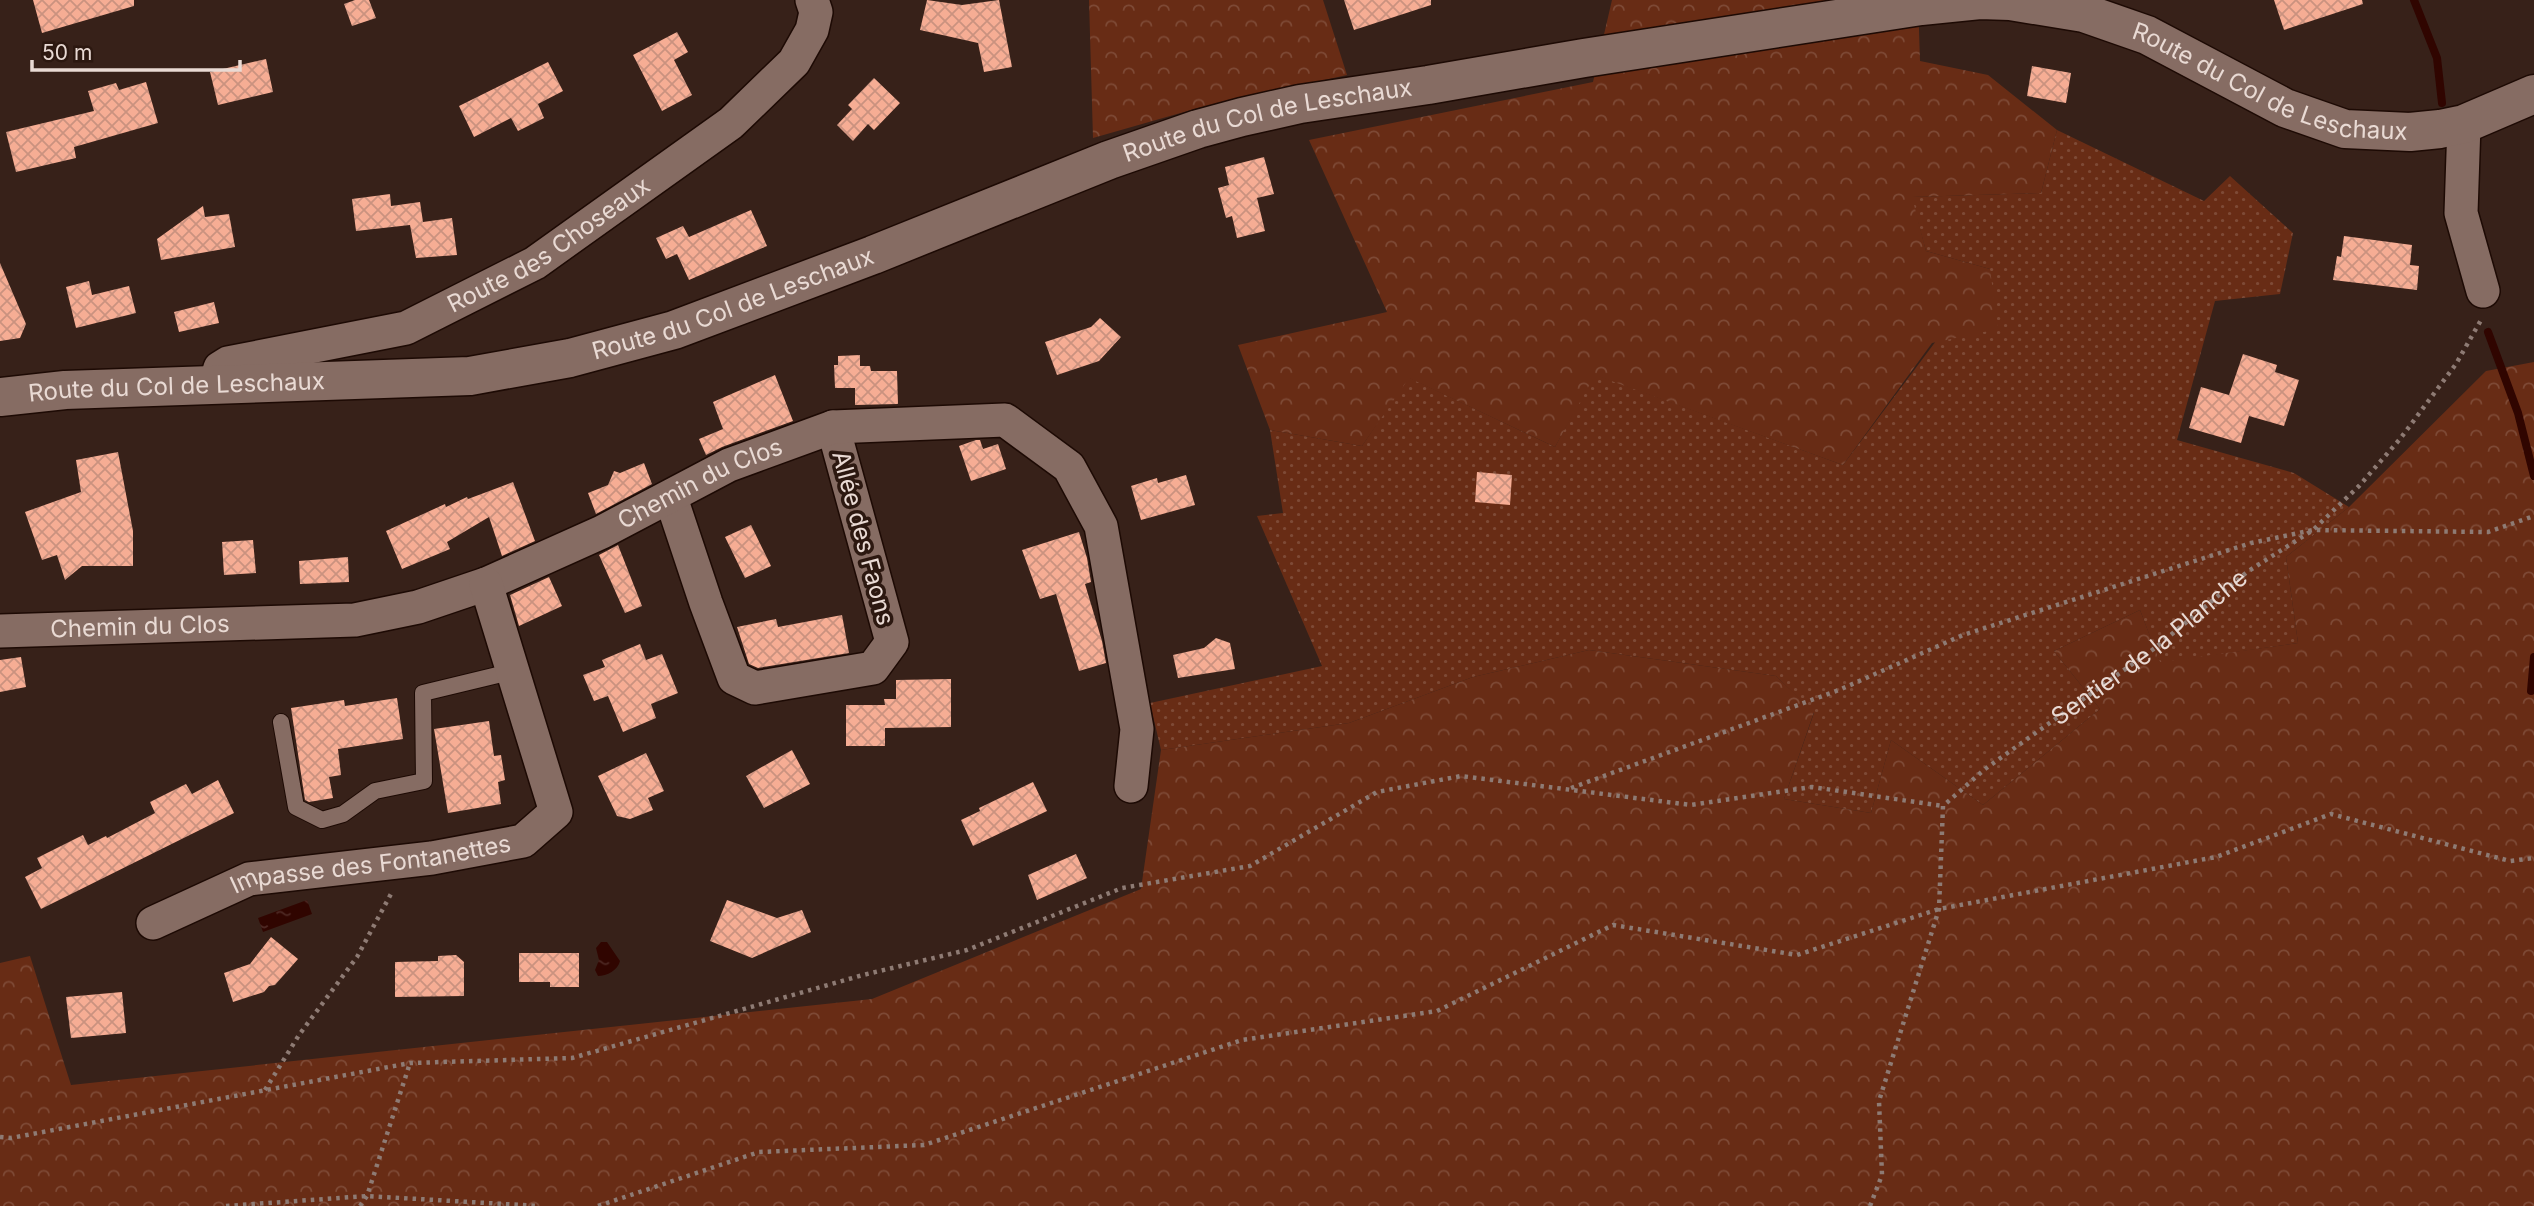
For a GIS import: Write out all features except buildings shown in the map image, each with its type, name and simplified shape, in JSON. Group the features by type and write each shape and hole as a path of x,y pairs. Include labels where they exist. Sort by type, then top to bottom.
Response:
{"main road":[{"name":"Route du Col de Leschaux","path":"0,397 65,390 470,376 570,358 674,330 873,255 1109,160 1198,129 1242,117 1300,104 1922,6 1980,0 2010,1 2048,5 2084,13 2147,35 2285,108 2345,129 2410,132 2464,124 2534,94"}],"street":[{"name":"Route des Choseaux","path":"215,385 220,368 228,363 406,328 534,263 731,123 794,62 812,30 816,12 813,0"},
{"path":"2464,124 2462,213 2483,291"},
{"name":"Chemin du Clos","path":"0,631 355,620 418,607 486,584 671,498 729,465 833,427 1005,421 1069,467 1101,526 1138,729 1131,786"},
{"name":"Allée des Faons","path":"671,498 734,678 755,688 873,668 892,642 833,427"},
{"name":"Impasse des Fontanettes","path":"153,923 249,879 432,858 523,841 556,812 486,584"}],"lane":[{"path":"281,722 296,807 322,820 344,814 375,791 424,781 423,693 514,671"}],"path":[{"name":"Sentier de la Planche","path":"1943,806 1985,769 2155,648 2247,572 2313,530 2359,486 2400,439 2456,364 2481,320 2483,291"},
{"path":"1567,789 1839,690 1963,635 2251,543 2313,530 2488,532 2534,516"},
{"path":"0,1137 11,1138 410,1063 572,1058 863,975 967,950 1122,888 1250,866 1377,792 1461,776 1690,805 1812,787 1943,806 1939,909 1880,1101 1882,1175 1870,1206"},
{"path":"598,1206 759,1152 925,1145 1242,1040 1437,1011 1613,925 1797,955 1939,909 2216,857 2331,814 2510,860 2534,858"},
{"path":"265,1090 299,1035 357,957 395,886 432,858"},
{"path":"360,1206 368,1196 410,1063"},
{"path":"226,1206 368,1196 538,1206"}],"green space":[{"path":"1089,0 1323,0 1347,75 1198,108 1093,138"},
{"path":"1612,0 1918,0 1920,61 1988,75 2057,130 2041,193 1912,197 1926,251 1990,269 1998,329 1932,343 1843,465 1595,375 1555,447 1409,378 1362,446 1270,430 1238,345 1387,312 1309,140 1593,82"},
{"path":"2057,130 2204,201 2230,176 2293,233 2280,294 2215,301 2177,440 2294,473 2349,507 2286,557 2298,643 2160,663 2140,610 2054,651 2100,709 1983,805 1891,740 1871,813 1784,799 1814,713 1776,676 1589,650 1473,677 1349,723 1161,750 1150,703 1322,666 1257,516 1283,513 1270,430 1362,446 1408,377 1555,447 1594,374 1843,465 1990,269 1926,251 1911,197 2041,193"},
{"path":"2534,362 2534,1206 0,1206 0,963 30,956 71,1085 872,999 1141,889 1161,750 1349,723 1473,677 1589,650 1776,676 1814,712 1784,799 1871,813 1891,740 1983,805 2100,709 2054,651 2140,610 2160,662 2298,643 2286,557 2349,507 2486,371"}],"water":[{"path":"307,900 312,914 263,932 258,918"},
{"path":"601,942 607,942 620,961 612,972 598,976 595,970 599,960 596,948"}],"waterway":[{"path":"2414,0 2437,58 2442,103"},
{"path":"2488,332 2518,413 2534,476"},
{"path":"2531,691 2534,657"}]}
